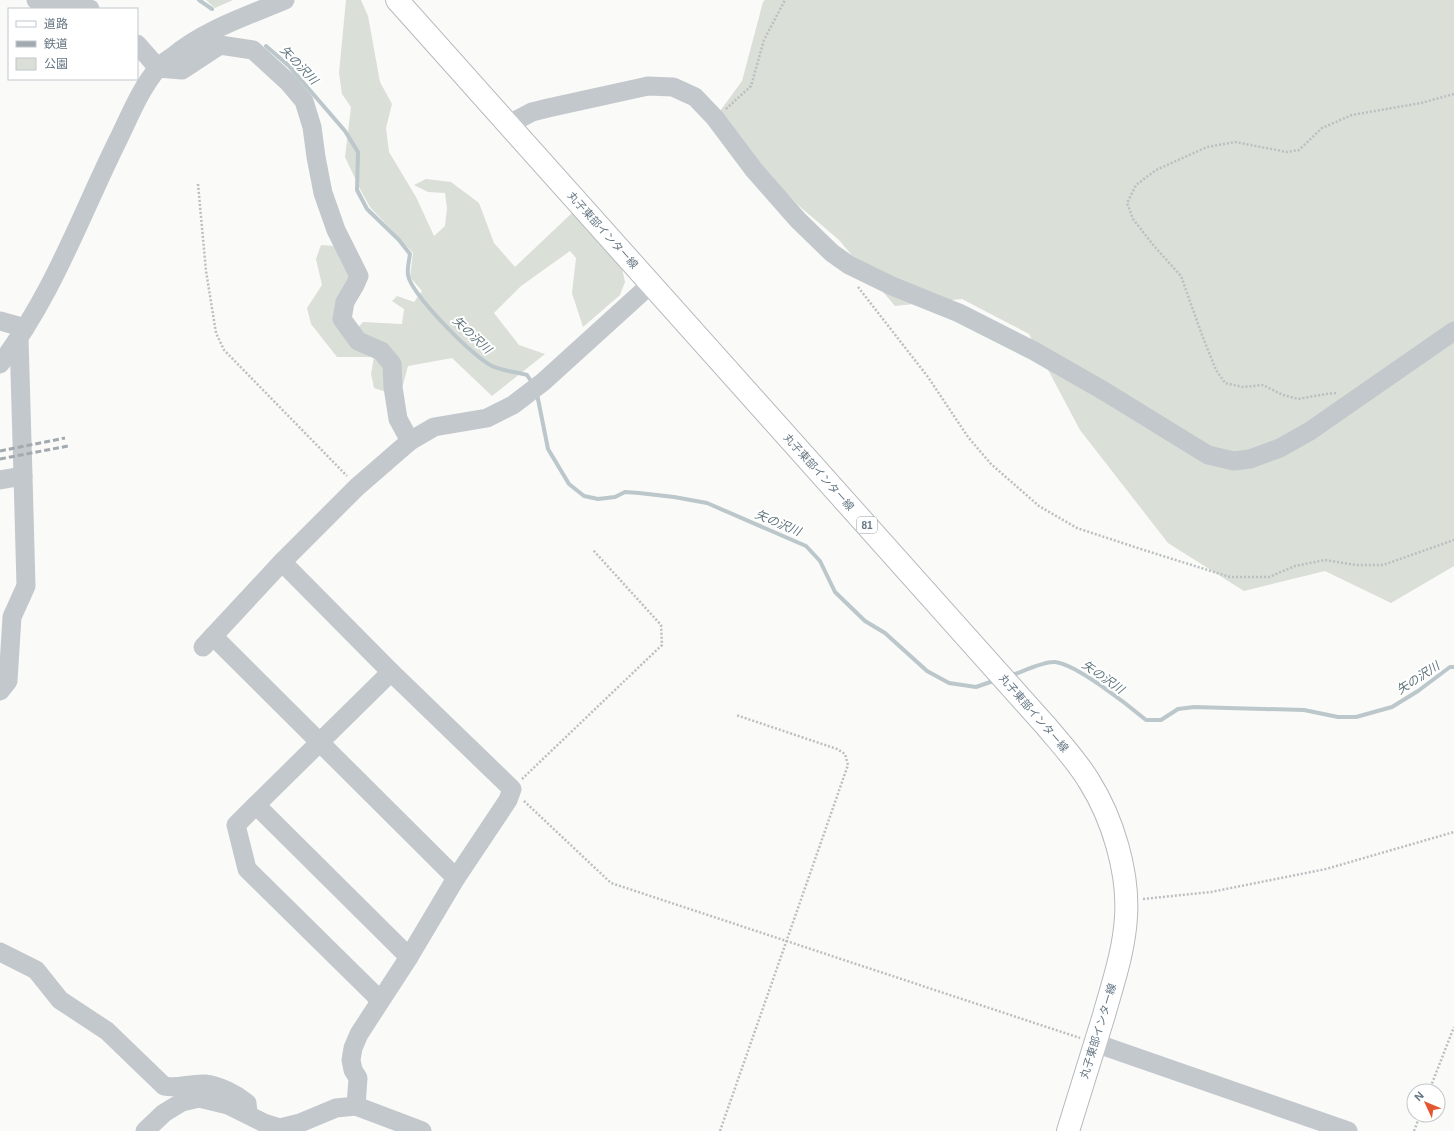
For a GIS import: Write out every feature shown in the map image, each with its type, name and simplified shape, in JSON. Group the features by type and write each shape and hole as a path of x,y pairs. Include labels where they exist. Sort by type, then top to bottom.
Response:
{"main road":[{"name":"丸子東部インター線","path":"397,0 1046,726 1080,767 1098,796 1114,836 1124,879 1126,900 1125,932 1119,962 1068,1131"}],"street":[{"path":"36,0 76,8"},
{"path":"0,364 22,333 51,285 143,90 158,68 186,45 285,0"},
{"path":"138,45 158,68 182,70 220,45 254,50 288,82 304,101 312,127 323,193 336,230 350,262 359,276 345,302 342,319 358,341 381,351 392,364 398,419 410,441"},
{"path":"509,124 532,112 648,86 673,87 695,97 715,118 754,170 798,220 832,253 849,265 892,286 959,313 1034,351 1104,391 1208,455 1234,460 1250,459 1280,448 1310,431 1454,331"},
{"path":"456,878 319,743 208,641 282,562 357,487 410,441 434,427 487,418 513,405 543,382 651,284"},
{"path":"0,321 22,333"},
{"path":"0,691 8,681 12,617 26,586 23,476 22,333"},
{"path":"0,480 23,476"},
{"path":"282,562 391,672 512,789 508,800 456,878 409,957 359,1034 351,1060 358,1078 356,1106"},
{"path":"380,1000 247,869 236,825 391,672"},
{"path":"256,805 409,957"},
{"path":"0,952 36,970 60,1000 107,1031 164,1086 170,1087 204,1084 218,1088 237,1095 247,1103 248,1114"},
{"path":"1095,1043 1348,1131"},
{"path":"145,1131 164,1113 182,1102 199,1098 228,1105 264,1123 280,1128 300,1123 336,1108 356,1106 422,1131"}],"path":[{"path":"715,118 751,86 764,40 785,0"},
{"path":"1353,401 1347,395 1342,393 1298,399 1283,395 1263,385 1243,386 1225,383 1216,370 1181,276 1154,246 1134,219 1127,203 1136,185 1156,170 1207,147 1235,142 1287,152 1299,150 1322,128 1352,115 1421,103 1454,94"},
{"path":"198,184 206,271 216,333 224,350 357,487"},
{"path":"855,284 928,377 968,437 991,464 1039,506 1077,528 1230,577 1269,577 1295,566 1325,560 1356,565 1383,564 1454,540"},
{"path":"593,550 661,625 662,645 512,789 611,883 1095,1043"},
{"path":"720,1131 848,765 845,754 837,749 736,715"},
{"path":"1126,900 1211,892 1326,870 1454,832"},
{"path":"1432,1083 1454,1028"}],"green space":[{"path":"206,0 233,0 215,8"},
{"path":"346,0 361,0 368,16 380,82 392,104 386,128 389,152 416,197 434,236 445,226 447,208 445,193 428,192 414,185 426,179 451,182 479,203 494,243 515,267 573,212 622,268 625,282 620,295 583,327 572,293 576,258 570,251 521,286 494,313 519,345 545,354 492,396 452,358 408,366 403,385 398,396 374,388 371,374 374,357 337,357 311,324 307,308 322,285 316,259 321,245 334,246 350,272 335,325 354,332 363,322 402,324 404,309 392,301 397,296 414,302 422,291 410,277 413,253 370,207 345,157 351,107 342,94 339,73"},
{"path":"765,0 1454,0 1454,566 1391,603 1325,571 1244,591 1168,543 1080,430 1029,334 962,299 895,306 839,240 798,205 715,118 742,81 763,2"}],"waterway":[{"name":"矢の沢川","path":"199,0 212,9"},
{"name":"矢の沢川","path":"266,46 289,66 345,131 358,152 357,190 367,209 399,240 410,254 408,275 412,284 431,310 458,339 483,361 496,368 527,375 533,384"},
{"name":"矢の沢川","path":"537,394 548,449 569,484 584,496 598,499 615,497 625,492 674,497 707,503 806,546 820,561 835,592 865,621 885,633 927,671 949,683 976,687 996,680"},
{"name":"矢の沢川","path":"1010,676 1045,663 1055,662 1064,664 1102,686 1146,720 1161,720 1178,709 1194,707 1304,710 1338,717 1356,717 1392,707 1418,691 1450,667 1454,667"}],"railway":[{"path":"0,451 65,438"},
{"path":"0,459 68,446"}]}
